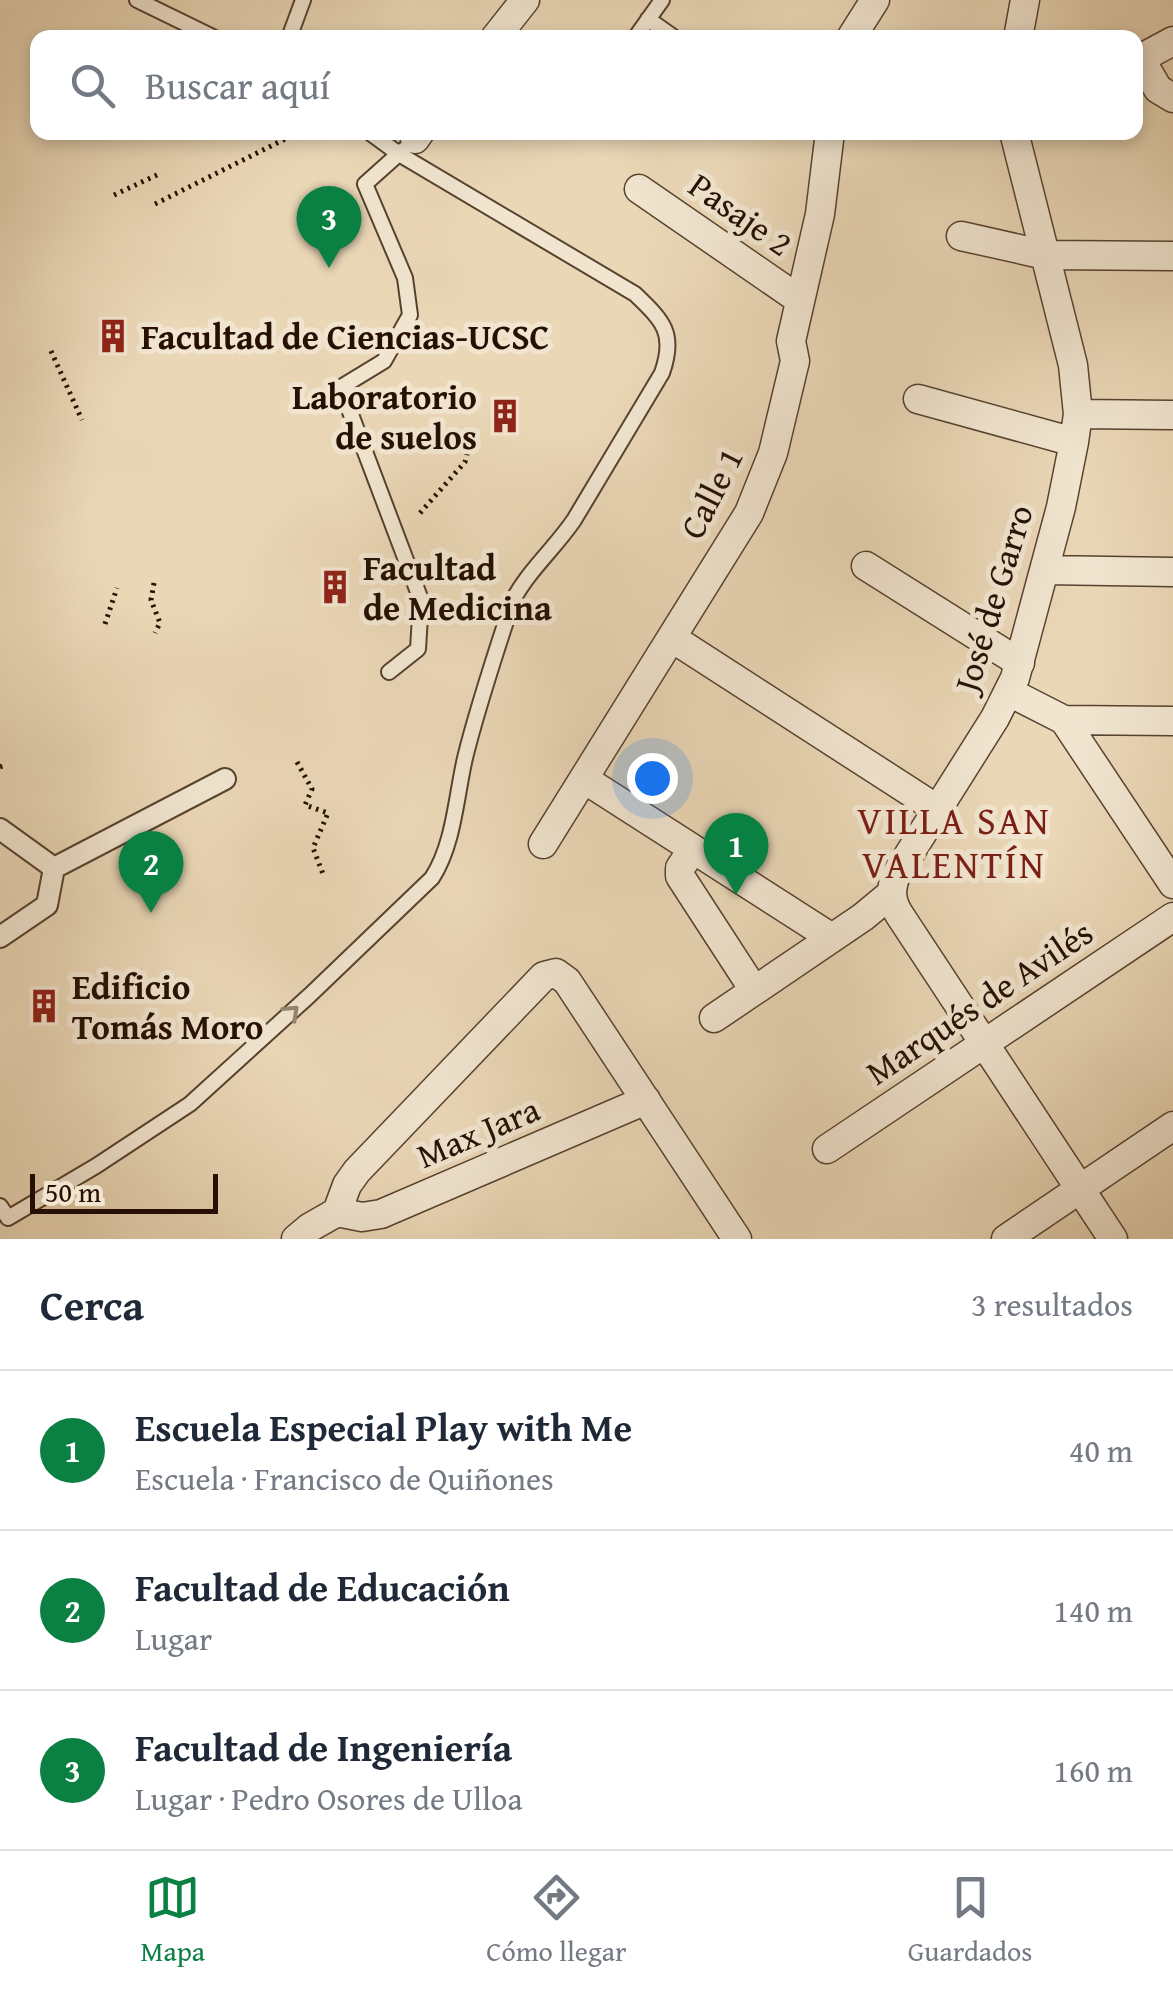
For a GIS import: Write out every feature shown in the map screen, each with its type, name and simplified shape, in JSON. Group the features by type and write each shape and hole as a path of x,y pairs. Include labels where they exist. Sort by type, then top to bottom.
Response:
{"street":[{"path":"502,30 525,0"},
{"path":"856,30 875,0"},
{"path":"1019,30 1025,0"},
{"path":"1143,57 1173,40"},
{"path":"1143,68 1158,90 1173,98"},
{"name":"Calle 1","path":"544,844 743,522 766,473 796,361 791,341 820,214 827,140"},
{"name":"José de Garro","path":"892,894 896,876 1010,692 1061,507 1076,428 1073,365 1016,140"},
{"name":"Pasaje 2","path":"639,189 800,300"},
{"path":"961,236 1046,255 1173,256"},
{"path":"918,400 1076,428 1173,415"},
{"path":"866,566 1020,663"},
{"path":"1044,570 1173,572"},
{"path":"672,638 937,809"},
{"path":"1010,692 1064,720 1173,721"},
{"path":"1064,720 1173,884"},
{"path":"54,868 225,779"},
{"path":"584,779 832,938"},
{"path":"0,829 54,868"},
{"path":"693,849 680,868 680,876 754,990"},
{"path":"0,936 47,905 54,868"},
{"path":"714,1018 892,894 900,914 1113,1239"},
{"name":"Marqués de Avilés","path":"827,1149 1173,917"},
{"name":"Max Jara","path":"296,1239 337,1212 357,1171 550,974 567,980 646,1100 381,1214 362,1217 337,1212"},
{"path":"646,1100 737,1239"},
{"path":"1006,1239 1173,1126"}],"lane":[{"path":"137,0 198,30"},
{"path":"293,30 302,0"},
{"path":"640,30 662,0"},
{"path":"648,19 664,30"},
{"path":"0,1206 8,1218 166,1121 209,1088 432,878 440,866 466,756 514,600 524,580 574,520 662,373 668,337 664,325 635,294 411,142 365,184 405,278 410,315 384,361 315,403"},
{"path":"341,388 420,600 418,649 388,672"}],"path":[{"path":"155,204 284,140"},
{"path":"114,195 158,174"},
{"path":"51,350 82,420"},
{"path":"420,513 465,462 470,442"},
{"path":"154,583 151,600 160,623 154,633"},
{"path":"105,624 117,588"},
{"path":"297,762 312,788 306,804 328,812 313,848 323,874"}],"place":[{"name":"Facultad de Ingeniería","path":"329,268"},
{"name":"Facultad de Ciencias-UCSC","path":"113,336"},
{"name":"Laboratorio de suelos","path":"505,416"},
{"name":"Facultad de Medicina","path":"335,587"},
{"name":"Escuela Especial Play with Me","path":"736,895"},
{"name":"Facultad de Educación","path":"151,913"},
{"name":"Edificio Tomás Moro","path":"44,1006"}],"district":[{"name":"VILLA SAN VALENTÍN","path":"954,842"}]}
